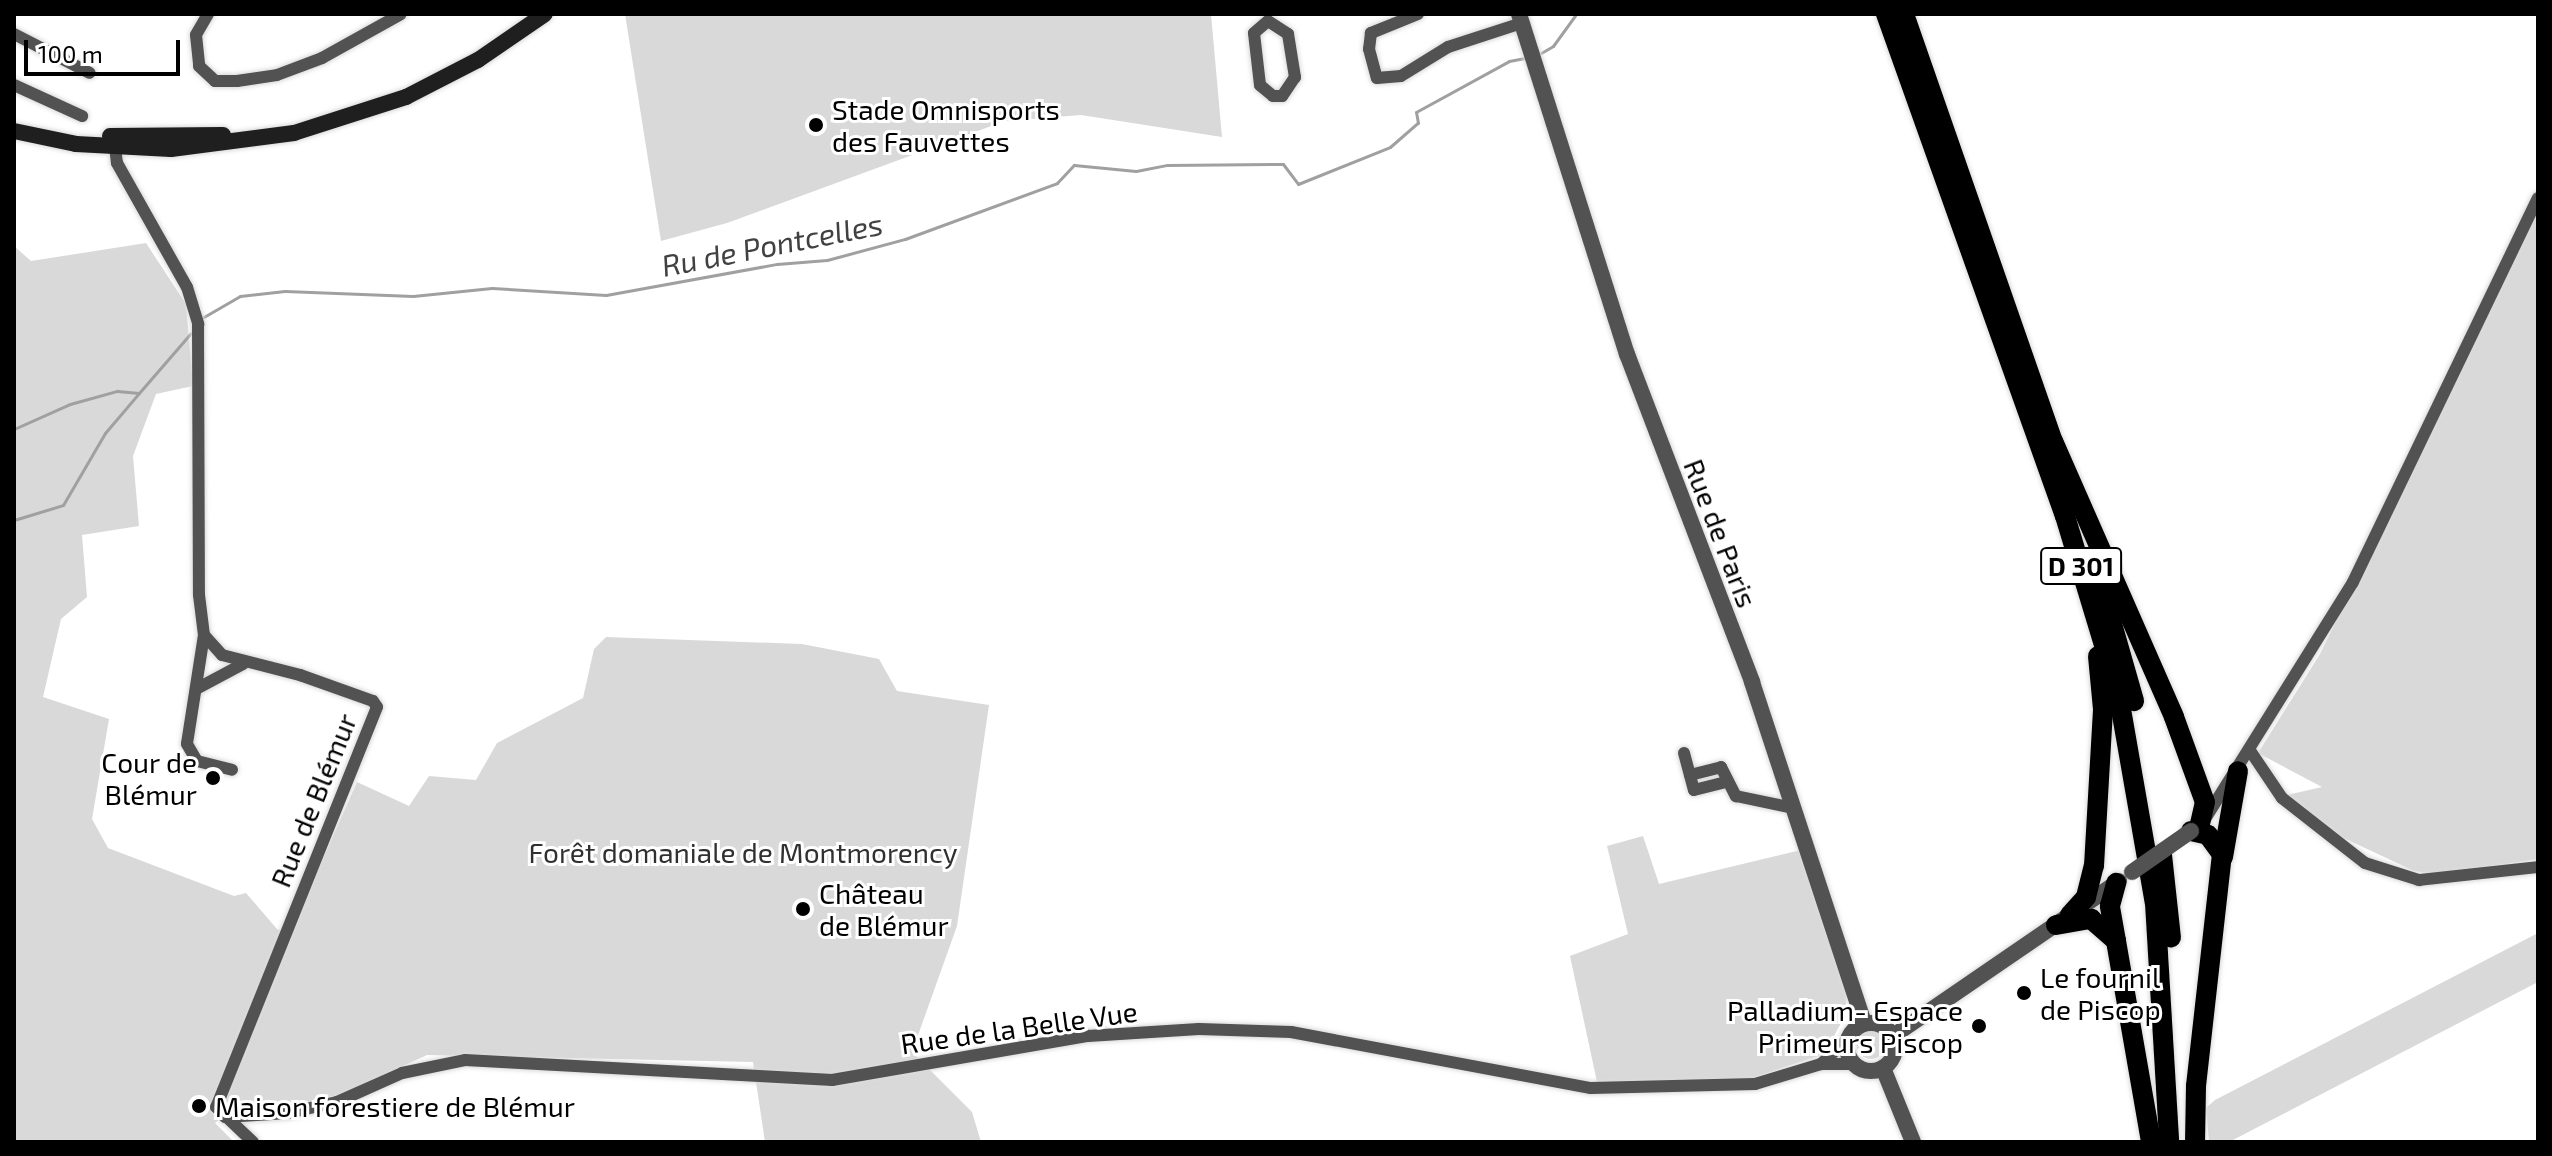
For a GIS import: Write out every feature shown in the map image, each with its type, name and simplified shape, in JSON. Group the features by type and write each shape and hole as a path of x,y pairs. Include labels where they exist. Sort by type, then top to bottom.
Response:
{"highway":[{"name":"D 301","path":"1886,14 2065,516 2108,653 2144,822 2155,903 2169,1142"},
{"name":"D 301","path":"1904,14 2110,610 2143,741 2168,900 2183,1142"},
{"path":"2051,437 2188,755 2205,802 2195,828 2218,844 2222,865"},
{"path":"2063,920 2090,889 2095,850 2102,692 2065,516"},
{"path":"2188,755 2202,774 2214,778 2244,762"},
{"path":"2195,1142 2196,1086 2222,865 2244,762"},
{"path":"2095,850 2103,872 2114,879 2125,877"},
{"path":"2125,877 2110,896 2151,1142"},
{"path":"2063,920 2091,919 2116,941"}],"main road":[{"path":"14,131 119,142 224,146 340,120 445,78 545,14"},
{"path":"14,124 119,142"}],"street":[{"path":"208,14 196,35 199,66 215,81 277,75 322,58 401,14"},
{"path":"1418,14 1371,33 1369,49 1377,78 1401,76 1448,47 1521,18"},
{"path":"1267,17 1288,34 1295,77 1289,93 1282,96 1273,96 1260,85 1254,33 1267,17"},
{"name":"Rue de Paris","path":"1521,18 1627,354 1752,682 1864,1023"},
{"path":"14,34 90,73"},
{"path":"14,85 82,116"},
{"path":"119,142 124,174 187,287 198,324 199,595 204,635 198,688 187,731 190,753 197,761 232,770"},
{"path":"1893,1036 2195,828 2244,762 2353,582 2538,198"},
{"name":"Rue de Blémur","path":"204,635 222,655 243,664 300,675 373,701 377,707 222,1089 222,1115"},
{"path":"198,688 243,664"},
{"path":"1684,753 1694,790 1726,782 1736,796 1793,808"},
{"path":"2244,762 2282,798 2365,863 2419,880 2538,867"},
{"path":"1864,1023 1878,1023 1893,1036 1893,1057 1883,1068 1868,1071 1854,1064 1848,1039 1864,1023"},
{"name":"Rue de la Belle Vue","path":"222,1115 325,1105 402,1073 465,1060 832,1080 1088,1036 1199,1029 1291,1032 1591,1088 1755,1084 1821,1064 1854,1064"},
{"name":"Rue de la Belle Vue","path":"1821,1064 1848,1039"},
{"path":"1883,1068 1913,1142"},
{"path":"222,1115 253,1142"}],"green space":[{"name":"Stade Omnisports des Fauvettes","path":"625,14 1211,14 1222,137 1081,115 1005,121 727,223 661,241"},
{"path":"2538,210 2538,859 2436,874 2414,871 2331,832 2287,795 2322,787 2258,753 2320,654"},
{"name":"Forêt domaniale de Montmorency","path":"146,243 186,304 193,386 156,394 133,456 139,526 82,535 87,597 61,619 43,697 109,719 92,819 108,848 234,896 246,893 277,929 289,935 357,782 409,806 429,776 476,780 497,743 583,698 594,649 606,637 802,644 879,659 897,691 989,705 957,926 912,1052 972,1112 981,1142 765,1142 753,1062 427,1055 342,1094 289,1107 229,1111 215,1123 234,1142 14,1142 14,246 31,261"},
{"path":"1643,836 1659,884 1801,850 1846,989 1846,1014 1824,1054 1749,1079 1597,1082 1570,956 1628,934 1607,846"},
{"path":"2538,933 2538,982 2229,1142 2209,1142 2206,1108 2215,1100"},
{"path":"1871,1031 1881,1035 1885,1045 1881,1055 1871,1059 1861,1055 1857,1045 1861,1035"}],"waterway":[{"name":"Ru de Pontcelles","path":"1541,53 1553,46 1576,14"},
{"name":"Ru de Pontcelles","path":"202,318 240,296 285,291 413,296 492,288 606,295 777,264 827,260 905,239 1057,183 1074,165 1136,171 1167,165 1283,164 1298,184 1390,147 1418,123 1416,112 1509,61 1525,58"},
{"name":"Ru de Pontcelles","path":"14,429 70,404 117,391 139,393 191,333"},
{"name":"Ru de Pontcelles","path":"14,520 63,505 105,433 139,393"}],"place":[{"name":"Stade Omnisports des Fauvettes","path":"816,125"},
{"name":"Cour de Blémur","path":"213,778"},
{"name":"Château de Blémur","path":"803,909"},
{"name":"Le fournil de Piscop","path":"2024,993"},
{"name":"Palladium- Espace Primeurs Piscop","path":"1979,1026"},
{"name":"Maison forestiere de Blémur","path":"199,1106"}]}
